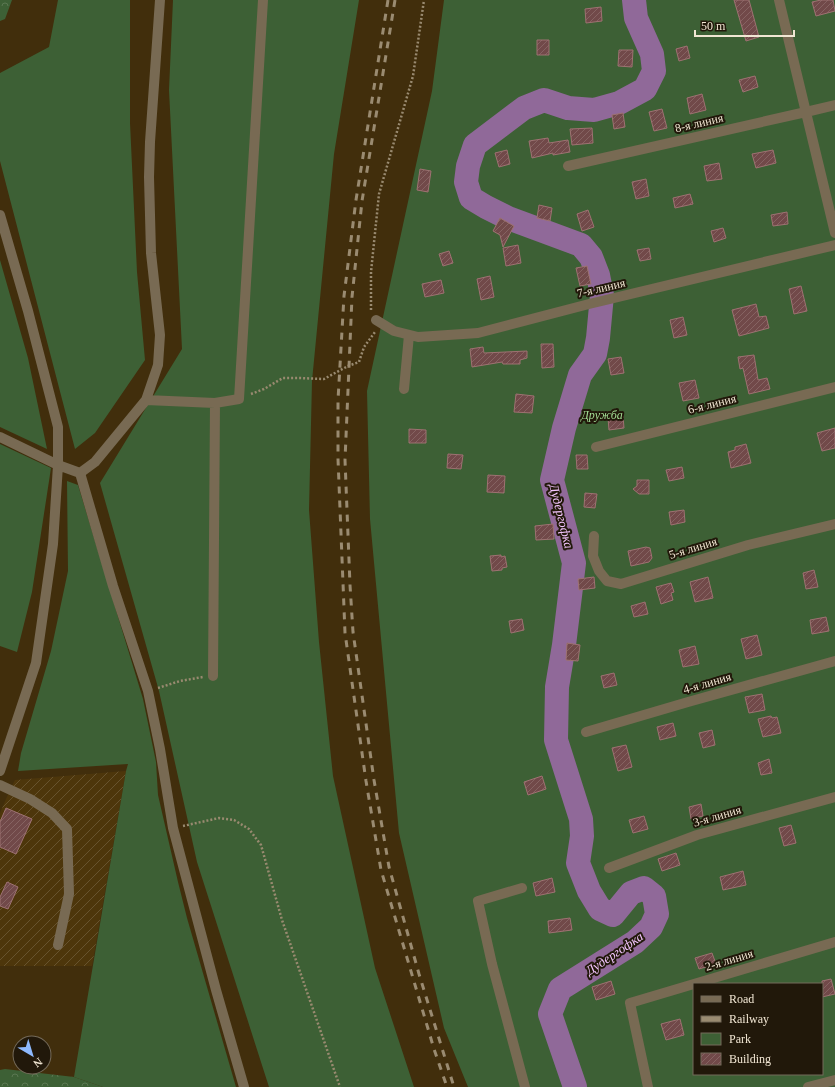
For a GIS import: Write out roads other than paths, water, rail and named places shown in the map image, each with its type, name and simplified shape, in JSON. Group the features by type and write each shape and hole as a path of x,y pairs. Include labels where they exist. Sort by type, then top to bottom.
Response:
{"street":[{"path":"80,473 96,462 146,400 158,365 160,335 151,253 149,177 160,0"},
{"path":"146,400 215,403 239,399 263,0"},
{"path":"779,0 835,233"},
{"name":"8-я линия","path":"568,166 835,105"},
{"path":"0,215 28,311 58,427 58,465 53,544 36,663 0,771"},
{"name":"7-я линия","path":"378,322 394,331 418,337 478,333 589,304 835,245"},
{"path":"404,389 409,335"},
{"name":"6-я линия","path":"596,447 835,387"},
{"path":"213,676 215,403"},
{"path":"0,437 58,465 80,473"},
{"path":"80,473 113,586 148,691 160,749 173,828 216,990 244,1087"},
{"name":"5-я линия","path":"594,536 593,556 599,571 606,581 621,584 748,545 835,524"},
{"name":"4-я линия","path":"586,732 835,661"},
{"path":"0,785 30,799 52,813 67,829 69,894 58,945"},
{"name":"3-я линия","path":"609,868 697,835 835,797"},
{"path":"522,888 478,901 492,964 525,1087"},
{"name":"2-я линия","path":"697,983 835,942"},
{"name":"2-я линия","path":"648,1087 630,1003 693,984"},
{"path":"808,1087 835,1080"}],"waterway":[{"name":"Дудергофка","path":"575,1087 550,1014 560,989 635,942 651,927 657,914 654,896 644,888 631,893 613,915 600,909 589,891 578,863 582,836 581,819 556,740 557,687 564,645 574,563 552,480 564,428 580,375 595,354 602,295 598,275 591,257 581,245 508,218 486,207 471,198 466,182 468,166 475,145 524,108 544,100 568,108 594,110 619,103 645,89 654,71 652,54 636,18 634,0"}],"railway":[{"path":"388,0 356,200 344,296 338,400 338,459 345,633 366,781 381,870 434,1049 447,1087"},
{"path":"395,0 362,201 352,297 345,460 350,585 353,632 374,780 389,867 419,974 454,1087"}],"park label":[{"name":"Дружба","path":"602,415"}]}
